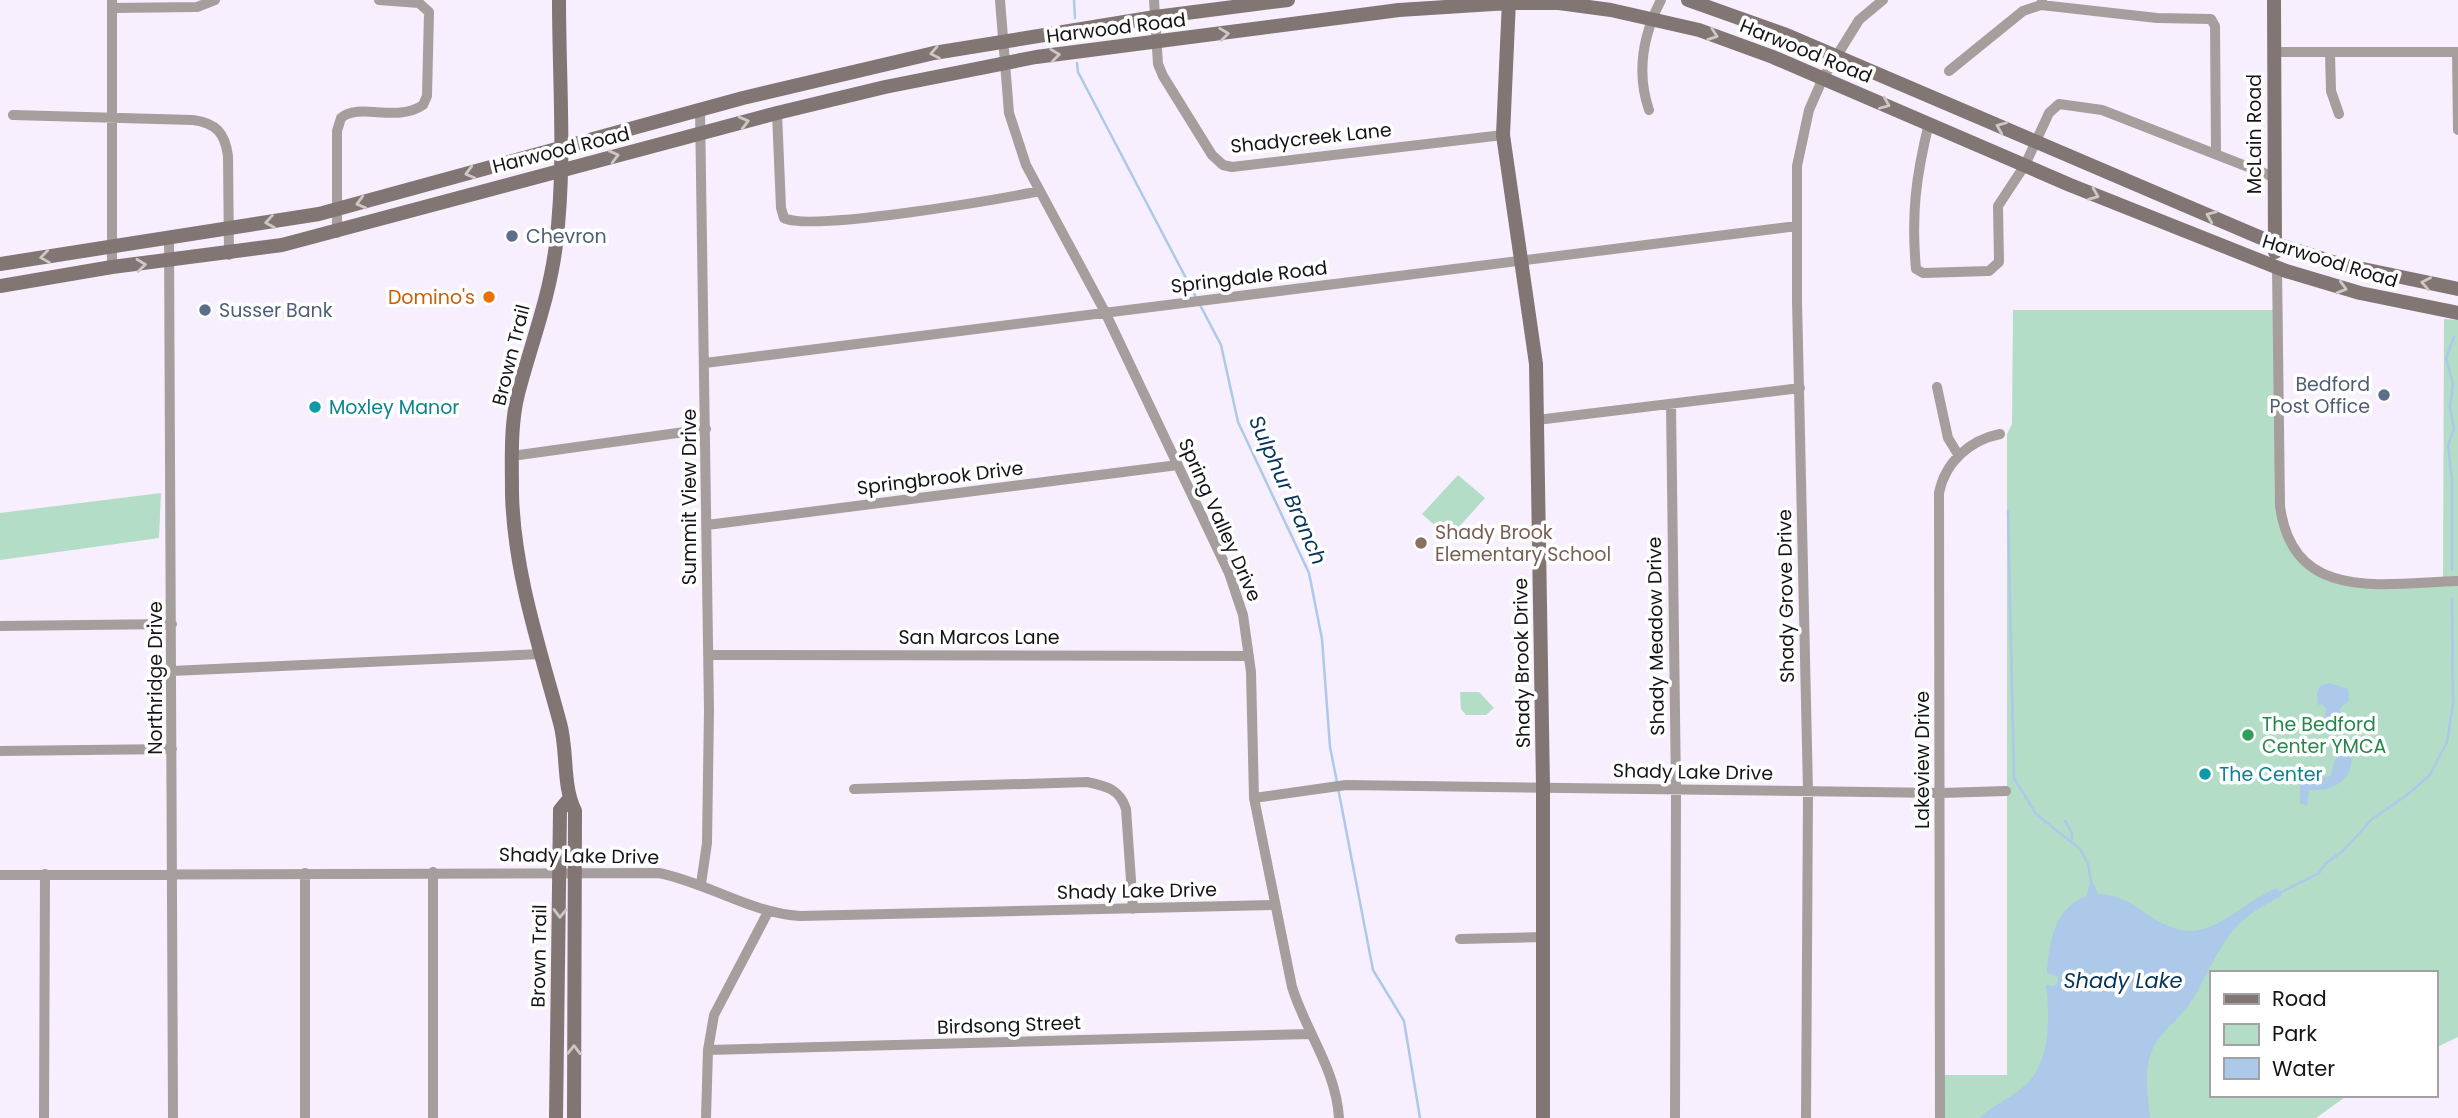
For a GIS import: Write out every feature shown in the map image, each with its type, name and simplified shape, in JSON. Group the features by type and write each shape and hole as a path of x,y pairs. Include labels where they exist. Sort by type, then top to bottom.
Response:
{"main road":[{"name":"Brown Trail","path":"559,0 560,170 556,246 543,308 518,396 512,456 517,548 541,654 562,729 569,799 575,811 573,1118"},
{"name":"Harwood Road","path":"0,264 337,210 700,109 934,52 1155,17 1288,0"},
{"name":"Harwood Road","path":"1688,0 1784,34 2273,243 2339,264 2458,289"},
{"name":"McLain Road","path":"2274,0 2273,243 2277,267"},
{"name":"Harwood Road","path":"0,286 113,267 229,255 337,233 560,170 777,113 885,87 1004,64 1399,10 1509,1 1559,3 1653,18 1726,39 2025,165 2277,267 2360,293 2458,313"},
{"name":"Shady Brook Drive","path":"1509,1 1503,135 1534,333 1537,420 1544,786 1543,1118"},
{"name":"Brown Trail","path":"556,1118 560,810 569,799"}],"street":[{"path":"113,267 112,4 197,7 215,0"},
{"path":"337,233 337,131 341,118 350,112 402,115 424,105 426,96 429,12 419,3 379,0"},
{"name":"Spring Valley Drive","path":"1000,0 1004,64 1014,132 1040,191 1105,312 1236,593 1249,656 1254,798 1292,987 1333,1079 1339,1118"},
{"path":"1154,0 1156,42"},
{"path":"1648,110 1641,88 1646,32 1661,0"},
{"name":"Shady Grove Drive","path":"1806,1118 1808,791 1797,166 1809,110 1823,78 1859,20 1883,0"},
{"path":"1948,71 2023,11 2041,3 2157,18 2210,19 2216,26 2216,153"},
{"name":"Shadycreek Lane","path":"1156,42 1163,76 1212,155 1223,165 1232,167 1503,135"},
{"path":"2273,52 2457,52 2458,130"},
{"path":"2330,53 2331,91 2339,114"},
{"path":"1929,123 1915,182 1913,238 1916,269 1923,273 1989,271 1999,262 1998,206 2025,165 2053,108 2068,104 2102,110 2274,177"},
{"name":"Summit View Drive","path":"700,109 708,655 707,843 701,884"},
{"path":"777,113 781,208 784,218 793,223 841,220 1040,191"},
{"path":"13,115 193,120 215,126 226,141 227,148 229,255"},
{"name":"Springdale Road","path":"705,363 1797,226"},
{"name":"Northridge Drive","path":"169,239 173,1118"},
{"path":"2277,267 2280,506 2283,528 2290,545 2299,559 2312,569 2345,582 2458,581"},
{"path":"1937,387 1948,438 1959,456"},
{"path":"1537,420 1800,388"},
{"name":"Shady Meadow Drive","path":"1671,405 1676,790 1675,1118"},
{"path":"512,456 706,429"},
{"name":"Lakeview Drive","path":"1940,1118 1939,493 1945,473 1959,456 1980,439 2000,434"},
{"name":"Springbrook Drive","path":"706,525 1178,465"},
{"path":"0,626 172,624"},
{"path":"172,671 541,654"},
{"name":"San Marcos Lane","path":"708,655 1249,656"},
{"path":"0,751 172,749"},
{"path":"854,789 1087,782 1107,786 1119,794 1126,809 1133,909"},
{"name":"Shady Lake Drive","path":"1254,798 1315,787 1346,785 1941,793 2006,790"},
{"path":"433,872 433,1118"},
{"path":"305,873 305,1118"},
{"name":"Shady Lake Drive","path":"0,875 659,873 701,884 768,912 800,916 1275,905"},
{"path":"44,1118 45,874"},
{"path":"706,1118 710,1028 720,999 768,912"},
{"path":"1460,939 1544,937"},
{"name":"Birdsong Street","path":"708,1050 1311,1034"}],"green space":[{"path":"2013,310 2279,310 2280,506 2299,559 2345,581 2443,581 2444,319 2458,320 2458,1037 2437,1047 2437,971 2210,971 2210,1097 2345,1097 2316,1118 1940,1118 1940,1075 2007,1075 2007,434 2012,424"},
{"path":"1458,475 1485,498 1449,538 1422,514"},
{"path":"161,493 159,538 0,560 0,513"},
{"path":"1460,692 1479,692 1494,708 1486,715 1466,715 1461,709"}],"water":[{"path":"2330,683 2348,689 2349,700 2339,710 2345,718 2358,719 2355,733 2346,734 2343,727 2323,725 2326,709 2322,704 2318,705 2317,693 2320,686"},
{"path":"2348,751 2351,752 2350,770 2341,782 2327,789 2309,790 2307,805 2300,804 2300,784 2305,772 2312,769 2324,777 2331,776 2334,761 2339,756 2345,756"},
{"name":"Shady Lake","path":"2094,884 2098,894 2126,901 2164,924 2191,931 2215,924 2277,888 2282,896 2262,906 2236,927 2219,951 2188,1007 2157,1041 2148,1066 2150,1118 1979,1118 2023,1087 2039,1067 2044,1054 2048,1025 2046,985 2054,986 2058,982 2057,976 2047,973 2055,927 2067,909 2087,896 2089,885"}],"waterway":[{"name":"Sulphur Branch","path":"1074,0 1075,18"},
{"name":"Sulphur Branch","path":"1077,63 1078,72 1221,345 1238,422 1309,573 1322,639 1330,747 1337,782"},
{"path":"2452,570 2452,480 2448,445 2454,429 2450,407 2453,384 2446,358 2454,337"},
{"path":"2008,511 2014,778 2036,814 2080,849 2088,864 2092,886"},
{"path":"2277,894 2319,873 2372,819 2430,775 2447,742 2453,704 2452,599"},
{"name":"Sulphur Branch","path":"1338,788 1373,970 1404,1021 1420,1118"},
{"path":"2065,821 2072,833 2072,840"}],"place":[{"name":"Chevron","path":"512,236"},
{"name":"Domino's","path":"489,297"},
{"name":"Susser Bank","path":"205,310"},
{"name":"Bedford Post Office","path":"2384,395"},
{"name":"Moxley Manor","path":"315,407"},
{"name":"Shady Brook Elementary School","path":"1421,543"},
{"name":"The Bedford Center YMCA","path":"2248,735"},
{"name":"The Center","path":"2205,774"}]}
